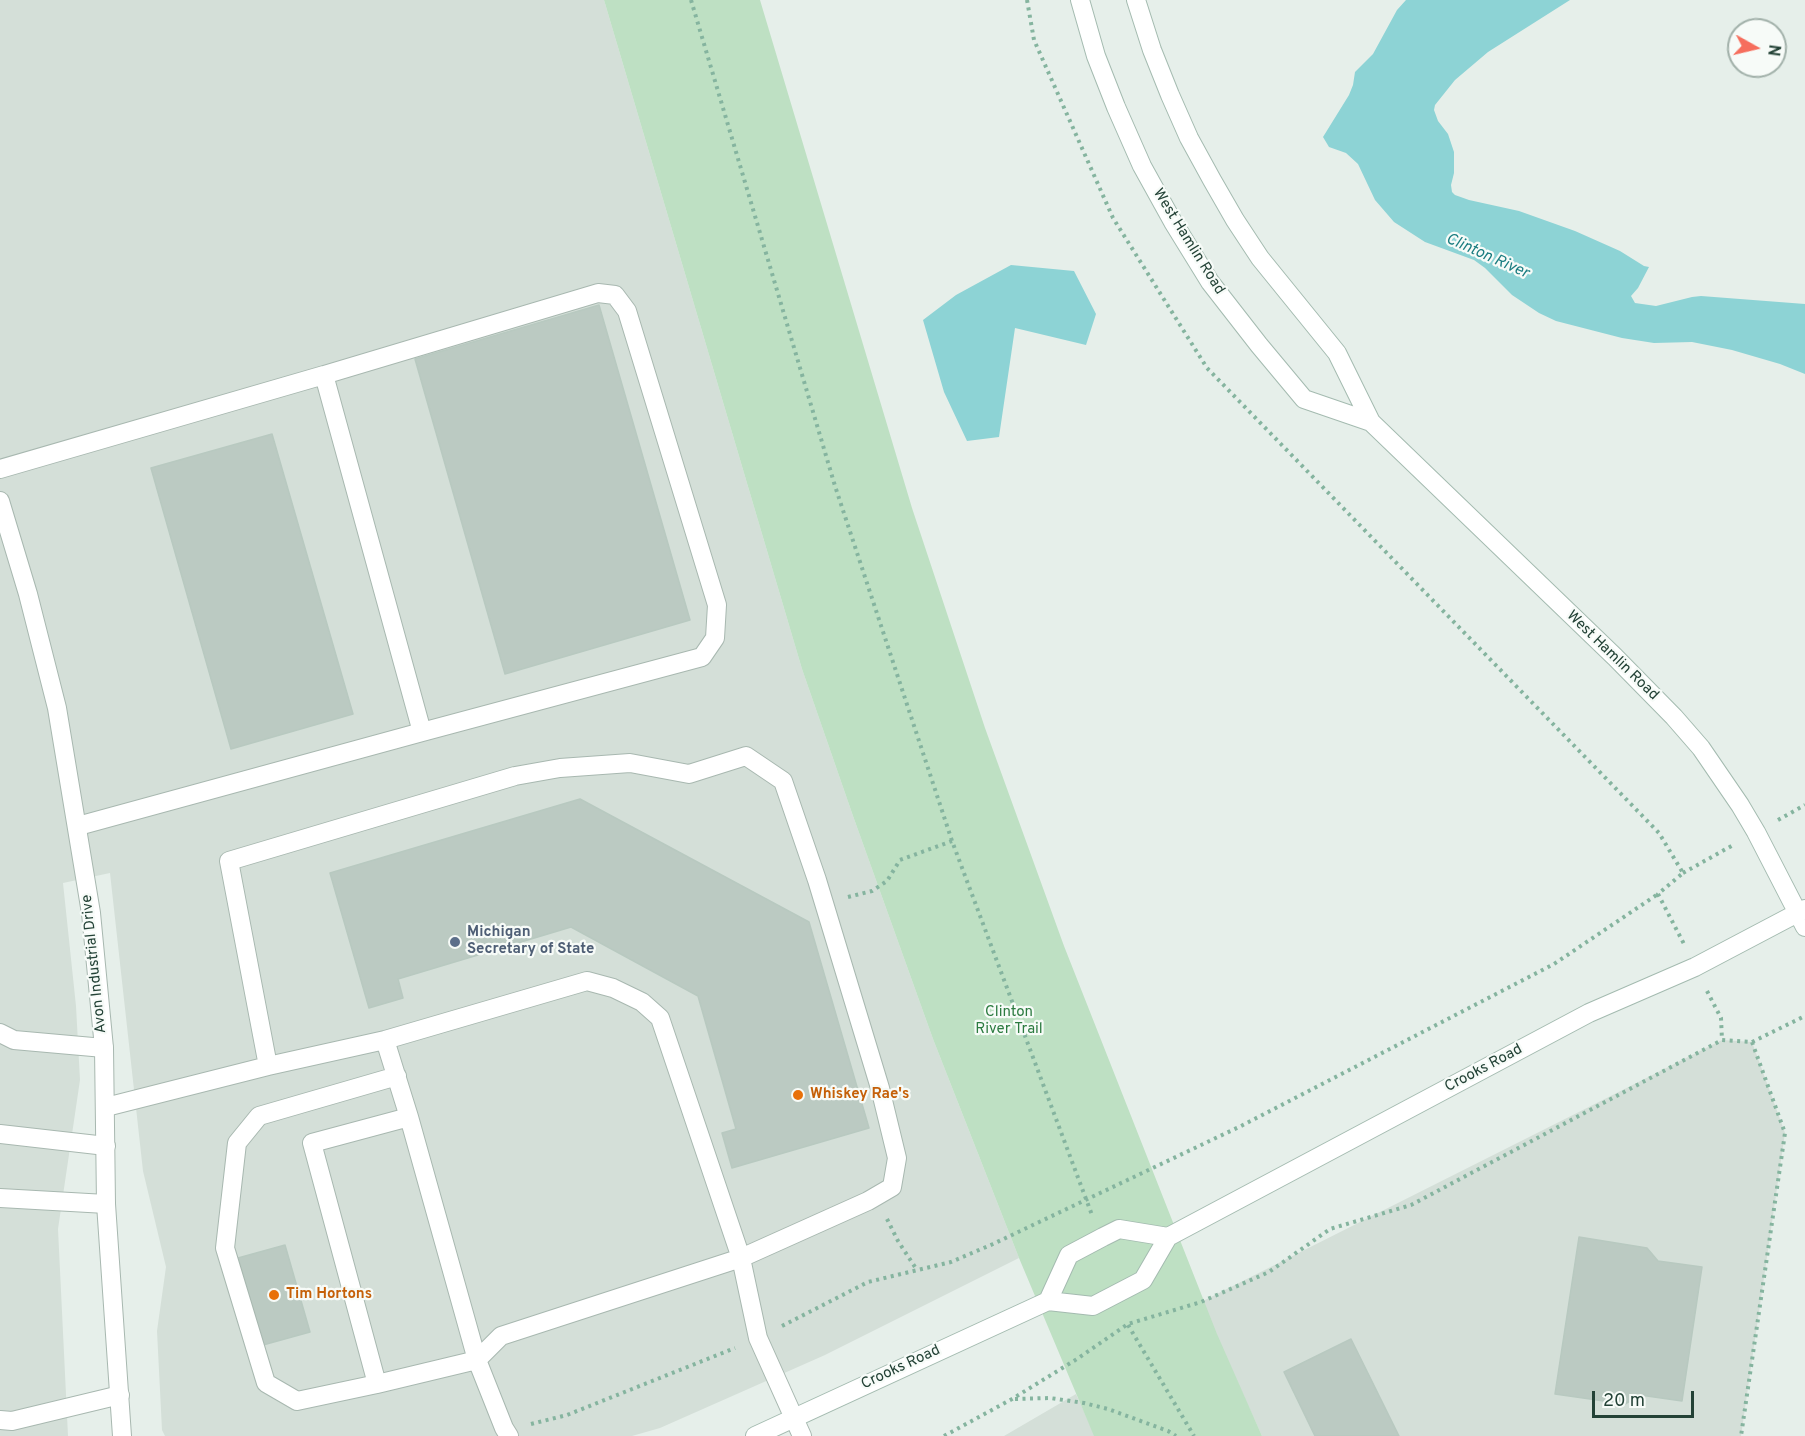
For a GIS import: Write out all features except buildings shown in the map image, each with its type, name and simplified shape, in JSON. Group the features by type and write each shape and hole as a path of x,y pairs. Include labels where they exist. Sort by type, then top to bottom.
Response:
{"main road":[{"name":"West Hamlin Road","path":"1080,0 1096,56 1138,157 1173,222 1210,282 1304,399 1371,422"},
{"name":"West Hamlin Road","path":"1136,0 1170,95 1189,138 1212,180 1260,258 1337,352 1371,422 1615,657 1674,717 1701,748 1740,805 1803,916"},
{"path":"0,469 598,293 615,296 627,311 717,605 714,638 702,657 78,825"},
{"path":"324,375 422,732"},
{"name":"Avon Industrial Drive","path":"0,501 28,594 57,708 91,913 104,1048 106,1204 122,1436"},
{"path":"268,1066 229,861 504,779 560,768 630,763 688,774 746,756 783,781 824,904 880,1088 897,1158 892,1187 868,1201 741,1258 501,1336 477,1360 297,1401 266,1383 225,1248 237,1143 259,1116 397,1076"},
{"name":"Crooks Road","path":"1168,1237 1588,1013 1695,967 1803,916"},
{"path":"106,1107 268,1066 385,1040 587,981 613,988 642,1002 660,1018 741,1258 758,1338 802,1436"},
{"path":"0,1033 15,1040 104,1048"},
{"path":"385,1040 477,1360 506,1433"},
{"path":"377,1384 312,1143 409,1117"},
{"path":"0,1134 106,1146"},
{"path":"0,1198 106,1204"},
{"path":"1119,1230 1168,1237 1143,1280 1093,1306 1048,1300 1069,1255 1103,1237 1119,1230"},
{"name":"Crooks Road","path":"755,1436 1048,1300"},
{"path":"0,1420 12,1420 120,1395"}],"path":[{"path":"691,0 835,486 952,841 1092,1215"},
{"path":"506,1433 567,1414 758,1338 868,1282 951,1262 1086,1200 1241,1126 1554,964 1658,894 1683,873 1659,833 1207,368 1113,218 1034,40 1027,0"},
{"path":"824,904 872,891 888,881 900,860 952,841"},
{"path":"1658,894 1667,910"},
{"path":"944,1436 1012,1399 1128,1324 1201,1302 1269,1272 1330,1229 1411,1205 1722,1040 1752,1042 1805,1016"},
{"path":"1720,1018 1722,1040"},
{"path":"1742,1436 1785,1133 1752,1042"},
{"path":"1124,1319 1194,1436"},
{"path":"1012,1399 1050,1398 1084,1403 1118,1413 1176,1436"}],"shaded area":[{"path":"0,0 604,0 802,669 933,1039 1019,1258 825,1355 660,1428 632,1436 165,1436 162,1430 157,1331 166,1267 143,1171 110,873 63,883 76,1006 80,1080 58,1229 68,1436 0,1436"},
{"path":"1722,1040 1752,1042 1785,1133 1741,1436 1262,1436 1201,1302"},
{"path":"1076,1394 1095,1436 1004,1436"}],"green space":[{"name":"Clinton River Trail","path":"604,0 760,0 912,508 985,728 1064,946 1217,1334 1262,1436 1094,1436 1019,1258 933,1039 802,669"}],"water":[{"name":"Clinton River","path":"1406,0 1570,0 1488,52 1455,80 1435,105 1434,110 1438,121 1448,134 1454,152 1452,192 1469,200 1519,211 1575,231 1649,267 1631,296 1635,303 1656,306 1701,296 1805,304 1805,374 1732,350 1692,342 1654,343 1622,338 1556,321 1512,295 1474,260 1425,242 1394,222 1375,200 1358,164 1346,153 1329,147 1323,137 1349,95 1355,72 1373,54 1397,10"},
{"path":"1011,265 1074,271 1096,314 1086,345 1015,328 999,437 967,441 944,392 923,320 956,295"}],"place":[{"name":"Michigan Secretary of State","path":"455,942"},
{"name":"Whiskey Rae's","path":"798,1095"},
{"name":"Tim Hortons","path":"274,1295"}]}
